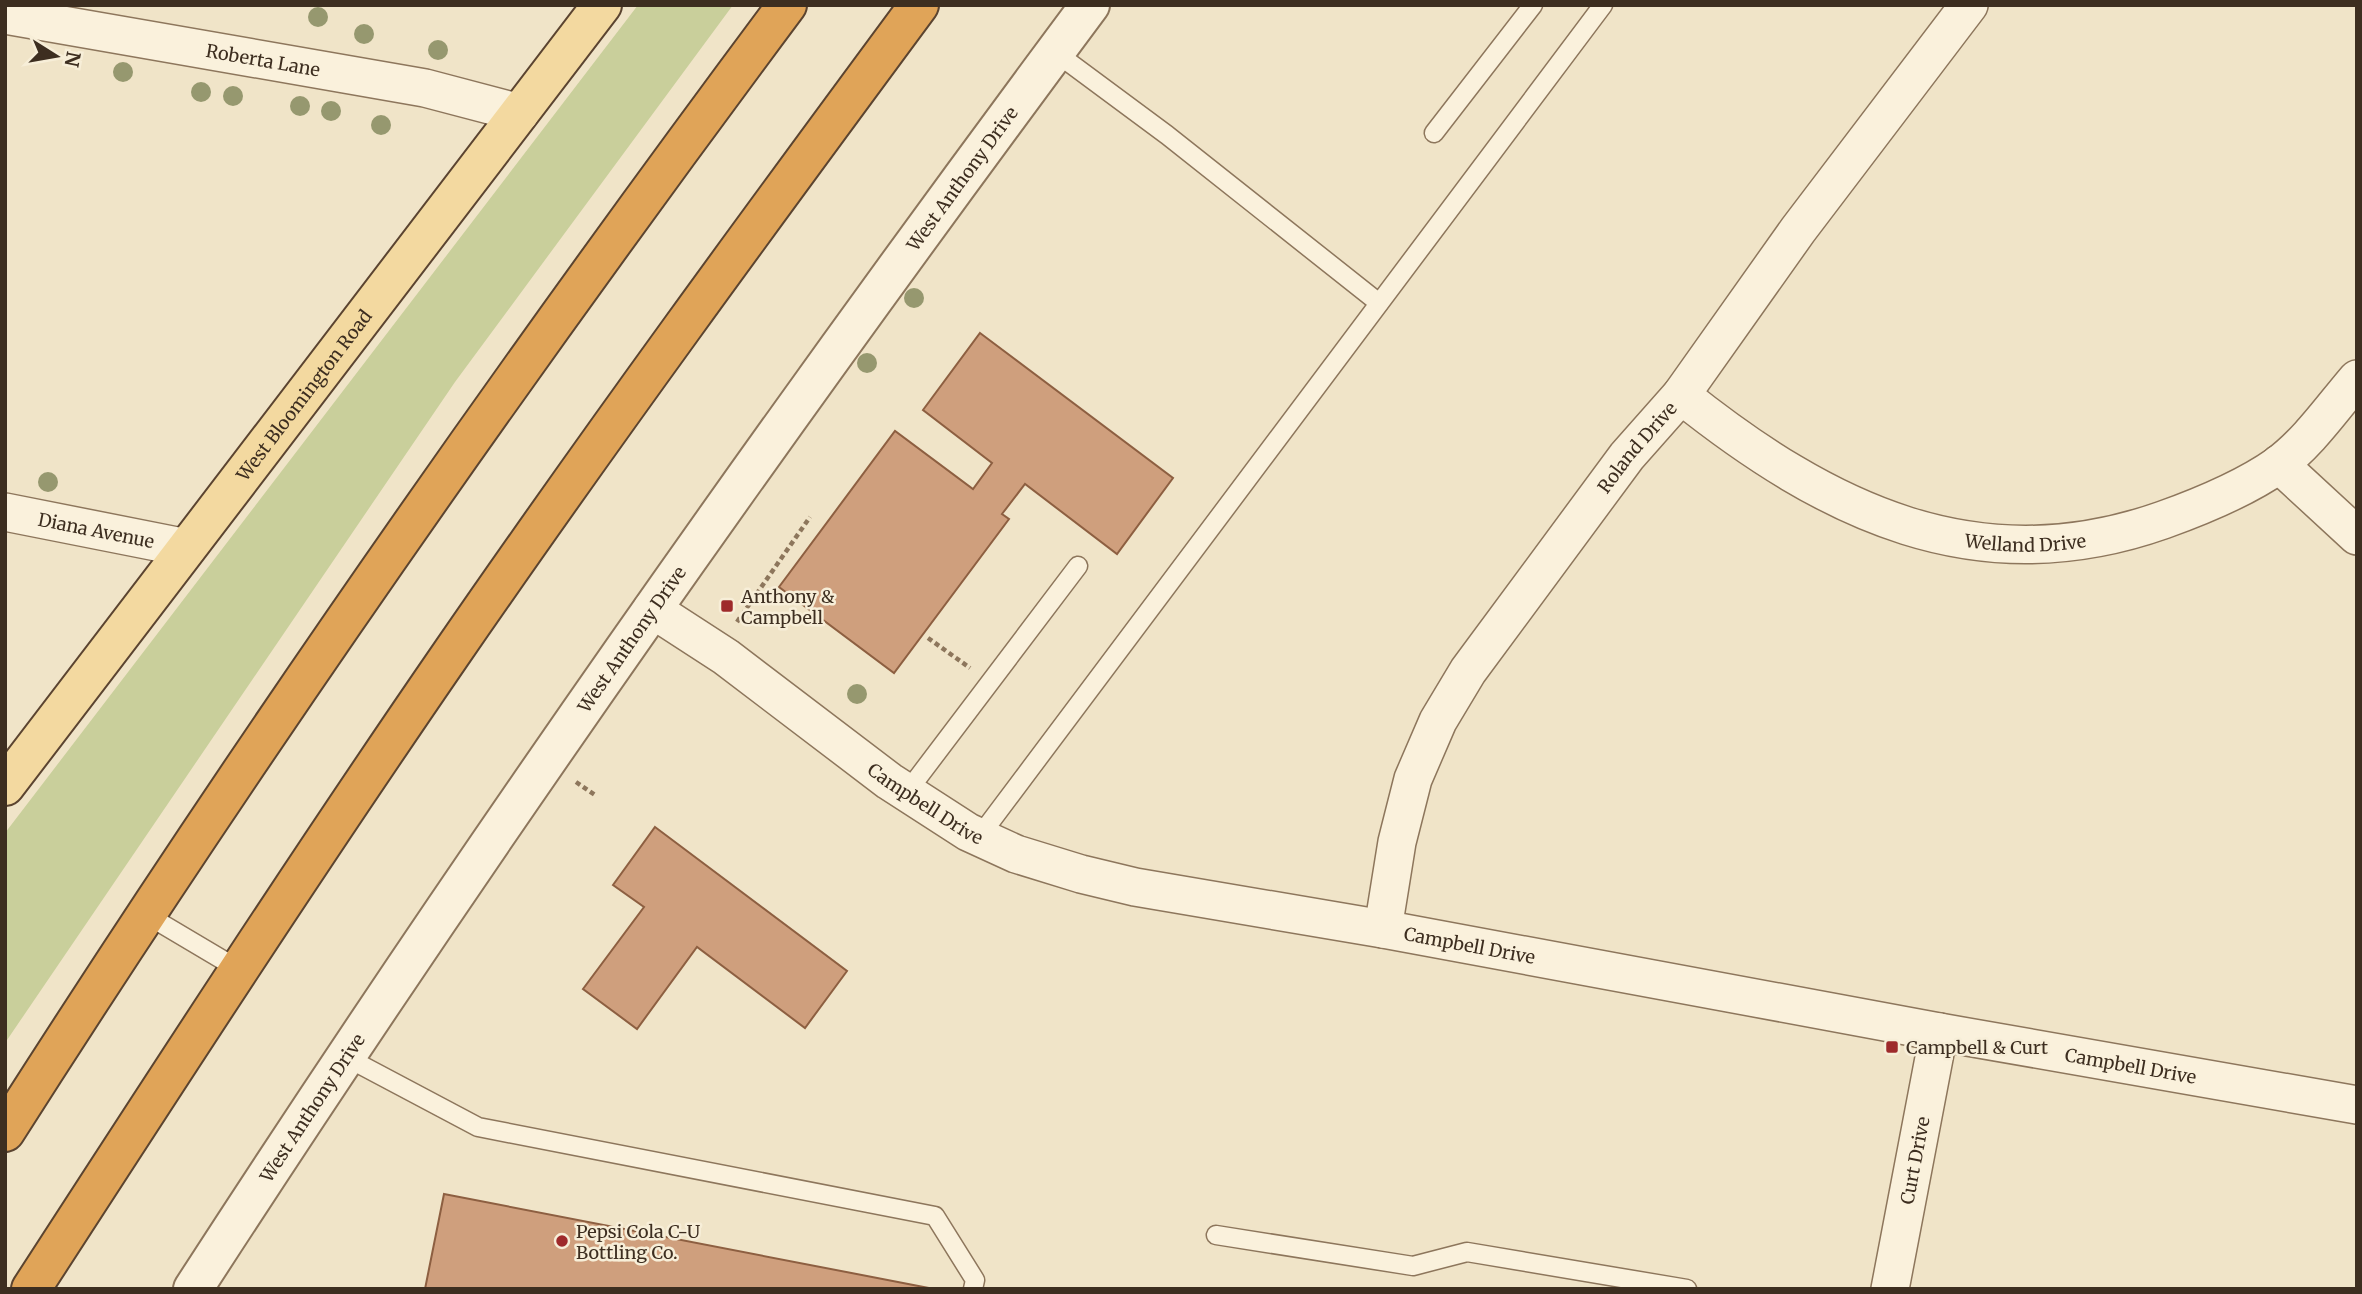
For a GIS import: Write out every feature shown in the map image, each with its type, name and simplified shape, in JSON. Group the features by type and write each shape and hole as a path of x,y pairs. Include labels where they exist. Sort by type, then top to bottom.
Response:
{"highway":[{"path":"5,1132 147,915 389,558 642,201 787,5"},
{"path":"31,1289 238,969 467,631 723,270 919,5"}],"main road":[{"name":"West Bloomington Road","path":"5,786 602,5"}],"street":[{"name":"West Anthony Drive","path":"193,1289 344,1056 652,609 855,323 1090,5"},
{"name":"Roland Drive","path":"1383,929 1397,842 1413,779 1438,721 1468,671 1627,456 1681,395 1798,230 1969,5"},
{"name":"Roberta Lane","path":"5,15 425,88 520,113"},
{"name":"Welland Drive","path":"1681,395 1732,436 1787,472 1865,511 1928,533 1981,544 2026,547 2091,539 2140,528 2198,508 2279,464 2301,445 2357,379"},
{"path":"2279,464 2357,536"},
{"name":"Diana Avenue","path":"5,512 187,548"},
{"name":"Campbell Drive","path":"652,609 716,651 907,792 979,837 1016,854 1135,887 1383,929 1939,1032 2357,1105"},
{"name":"Curt Drive","path":"1890,1289 1939,1032"}],"lane":[{"path":"1434,133 1534,5"},
{"path":"979,837 1603,5"},
{"path":"1055,52 1167,135 1379,303"},
{"path":"907,792 1078,566"},
{"path":"147,915 238,969"},
{"path":"344,1056 478,1127 935,1216 975,1280 973,1289"},
{"path":"1216,1235 1413,1266 1467,1252 1687,1289"}],"path":[{"path":"716,651 810,517"},
{"path":"928,638 990,683"}],"green space":[{"path":"638,5 733,5 455,382 5,1043 5,833"}],"building":[{"path":"980,333 1173,478 1117,554 1025,484 1002,514 1009,519 894,673 779,587 895,431 973,489 992,463 923,410"},
{"path":"655,827 847,971 805,1028 697,947 637,1029 583,989 644,907 613,885"},
{"name":"Pepsi Cola C-U Bottling Co.","path":"444,1194 934,1289 425,1289"}],"place":[{"name":"Anthony & Campbell","path":"727,606"},
{"name":"Campbell & Curt","path":"1892,1047"},
{"name":"Pepsi Cola C-U Bottling Co.","path":"562,1241"}]}
